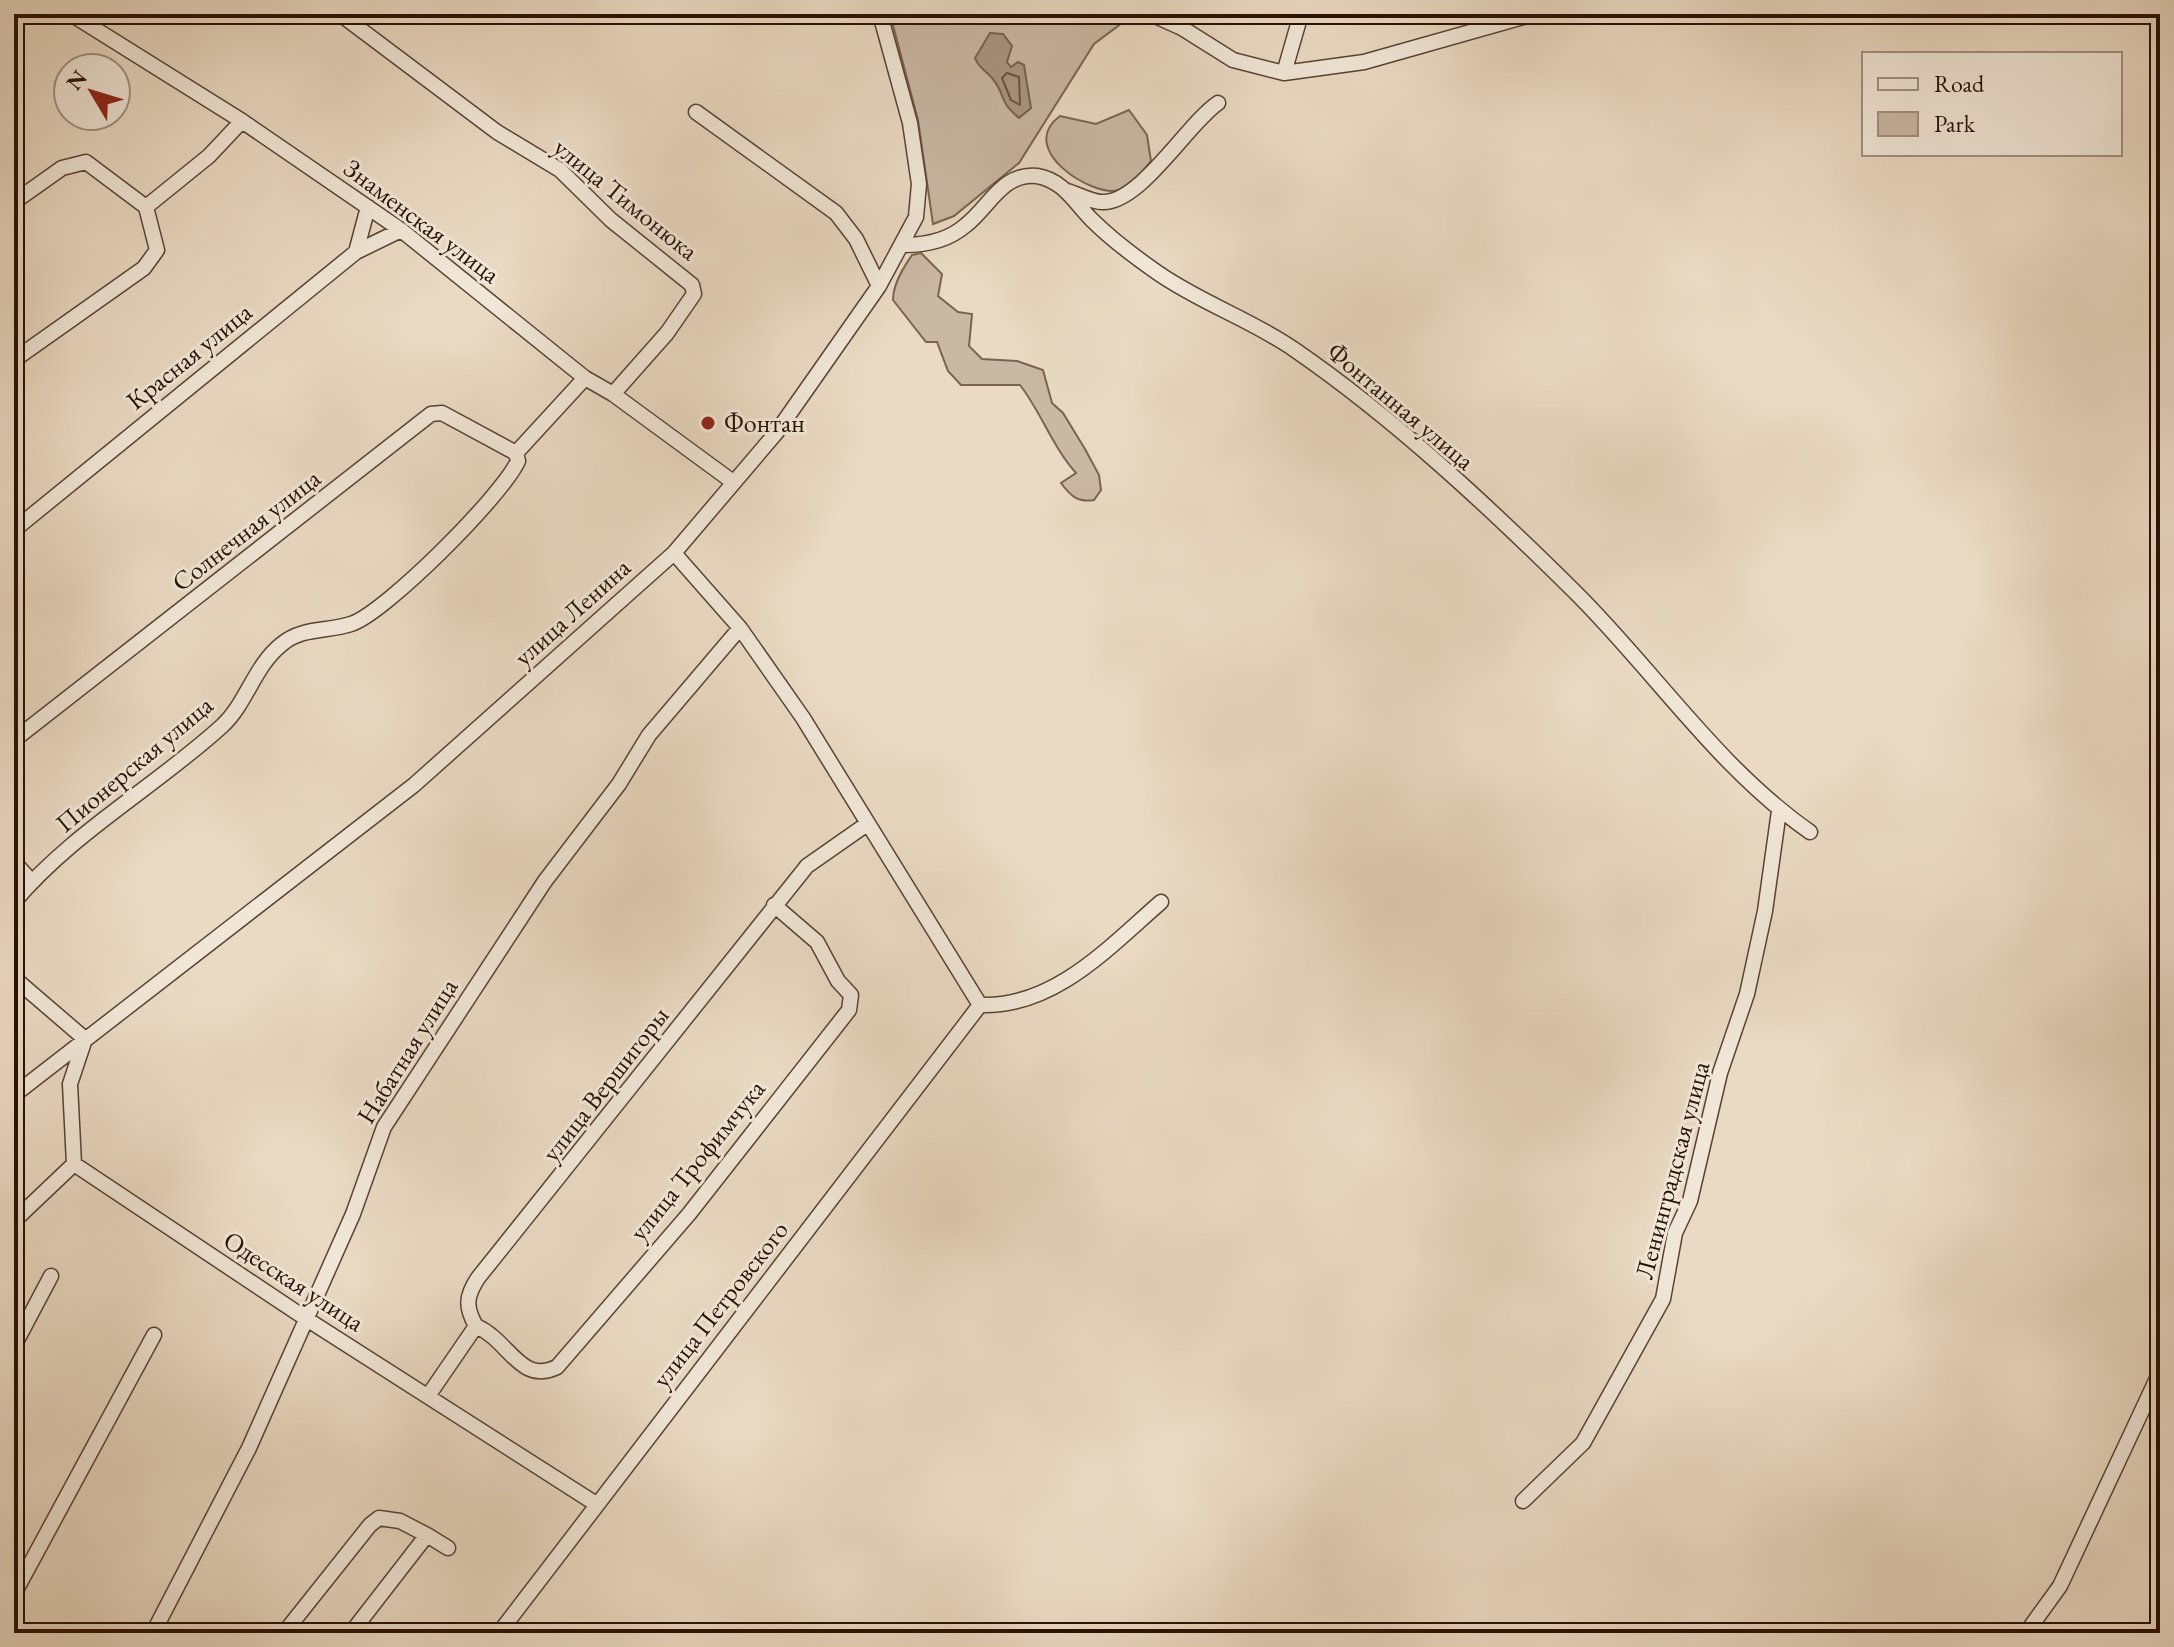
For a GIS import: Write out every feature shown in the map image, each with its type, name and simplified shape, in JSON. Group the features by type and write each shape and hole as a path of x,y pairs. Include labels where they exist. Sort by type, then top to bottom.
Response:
{"street":[{"path":"14,21 23,14"},
{"name":"Знаменская улица","path":"71,14 242,121 401,230 585,378 613,394 733,482"},
{"name":"улица Тимонюка","path":"340,14 497,132 560,170 611,220 692,285 694,294 667,333 613,394"},
{"name":"улица Ленина","path":"14,1095 414,785 674,553 776,433 879,286 904,245 916,217 919,184 910,123 880,14"},
{"path":"1151,14 1182,28 1233,60 1284,73 1364,62 1534,14"},
{"path":"1284,73 1301,14"},
{"path":"1087,214 1103,203 1120,197 1143,180 1218,103"},
{"path":"696,112 836,213 856,239 879,286"},
{"path":"146,207 209,156 242,121"},
{"path":"14,202 62,168 86,162 146,207 157,250 133,277 14,360"},
{"path":"904,245 924,245 965,227 1001,188 1022,177 1049,178 1067,190 1103,203"},
{"name":"Фонтанная улица","path":"1067,190 1087,214 1161,275 1292,348 1420,451 1574,591 1779,811 1810,832"},
{"path":"356,252 368,207"},
{"name":"Красная улица","path":"14,530 356,252 401,230"},
{"name":"Пионерская улица","path":"14,902 31,881 136,791 226,722 260,667 283,643 298,633 351,624 374,611 480,515 511,476 518,461 516,453 585,378"},
{"name":"Солнечная улица","path":"14,740 431,414 442,413 516,453"},
{"path":"674,553 740,628 803,718 980,1005 1004,1006 1039,996 1106,950 1161,902"},
{"name":"Набатная улица","path":"153,1633 243,1461 353,1214 384,1127 545,881 619,784 649,735 740,628"},
{"name":"Ленинградская улица","path":"1523,1501 1583,1443 1663,1299 1675,1233 1690,1201 1720,1073 1747,994 1765,911 1779,811"},
{"name":"улица Вершигоры","path":"476,1326 467,1305 468,1293 478,1278 807,866 867,824"},
{"path":"14,862 31,881"},
{"name":"улица Трофимчука","path":"476,1326 498,1337 527,1370 540,1373 557,1367 689,1214 849,1010 851,995 838,981 826,953 774,905"},
{"path":"14,978 85,1039 70,1084 74,1164 14,1221"},
{"name":"улица Петровского","path":"499,1633 980,1005"},
{"name":"Одесская улица","path":"74,1164 507,1450 596,1504"},
{"path":"14,1346 51,1276"},
{"path":"428,1396 476,1326"},
{"path":"14,1594 154,1335"},
{"path":"2026,1633 2060,1586 2160,1372"},
{"path":"284,1633 379,1518 400,1521 448,1548"},
{"path":"351,1633 427,1535"}],"green space":[{"path":"890,14 1109,14 1126,20 1094,44 1019,163 954,216 933,224 918,120"},
{"path":"1129,110 1147,135 1151,161 1123,188 1107,190 1092,186 1077,179 1052,156 1047,143 1049,129 1060,116 1096,124"},
{"path":"921,253 942,274 938,296 958,312 972,314 969,346 982,359 1017,361 1043,370 1052,403 1063,413 1099,475 1101,490 1094,500 1074,497 1061,483 1076,473 1020,385 961,385 948,371 937,342 926,342 893,300 905,265 912,255"}],"water":[{"path":"990,33 1003,34 1012,46 1007,62 1011,67 1018,62 1024,65 1031,108 1019,118 975,58"}],"place":[{"name":"Фонтан","path":"708,423"}]}
